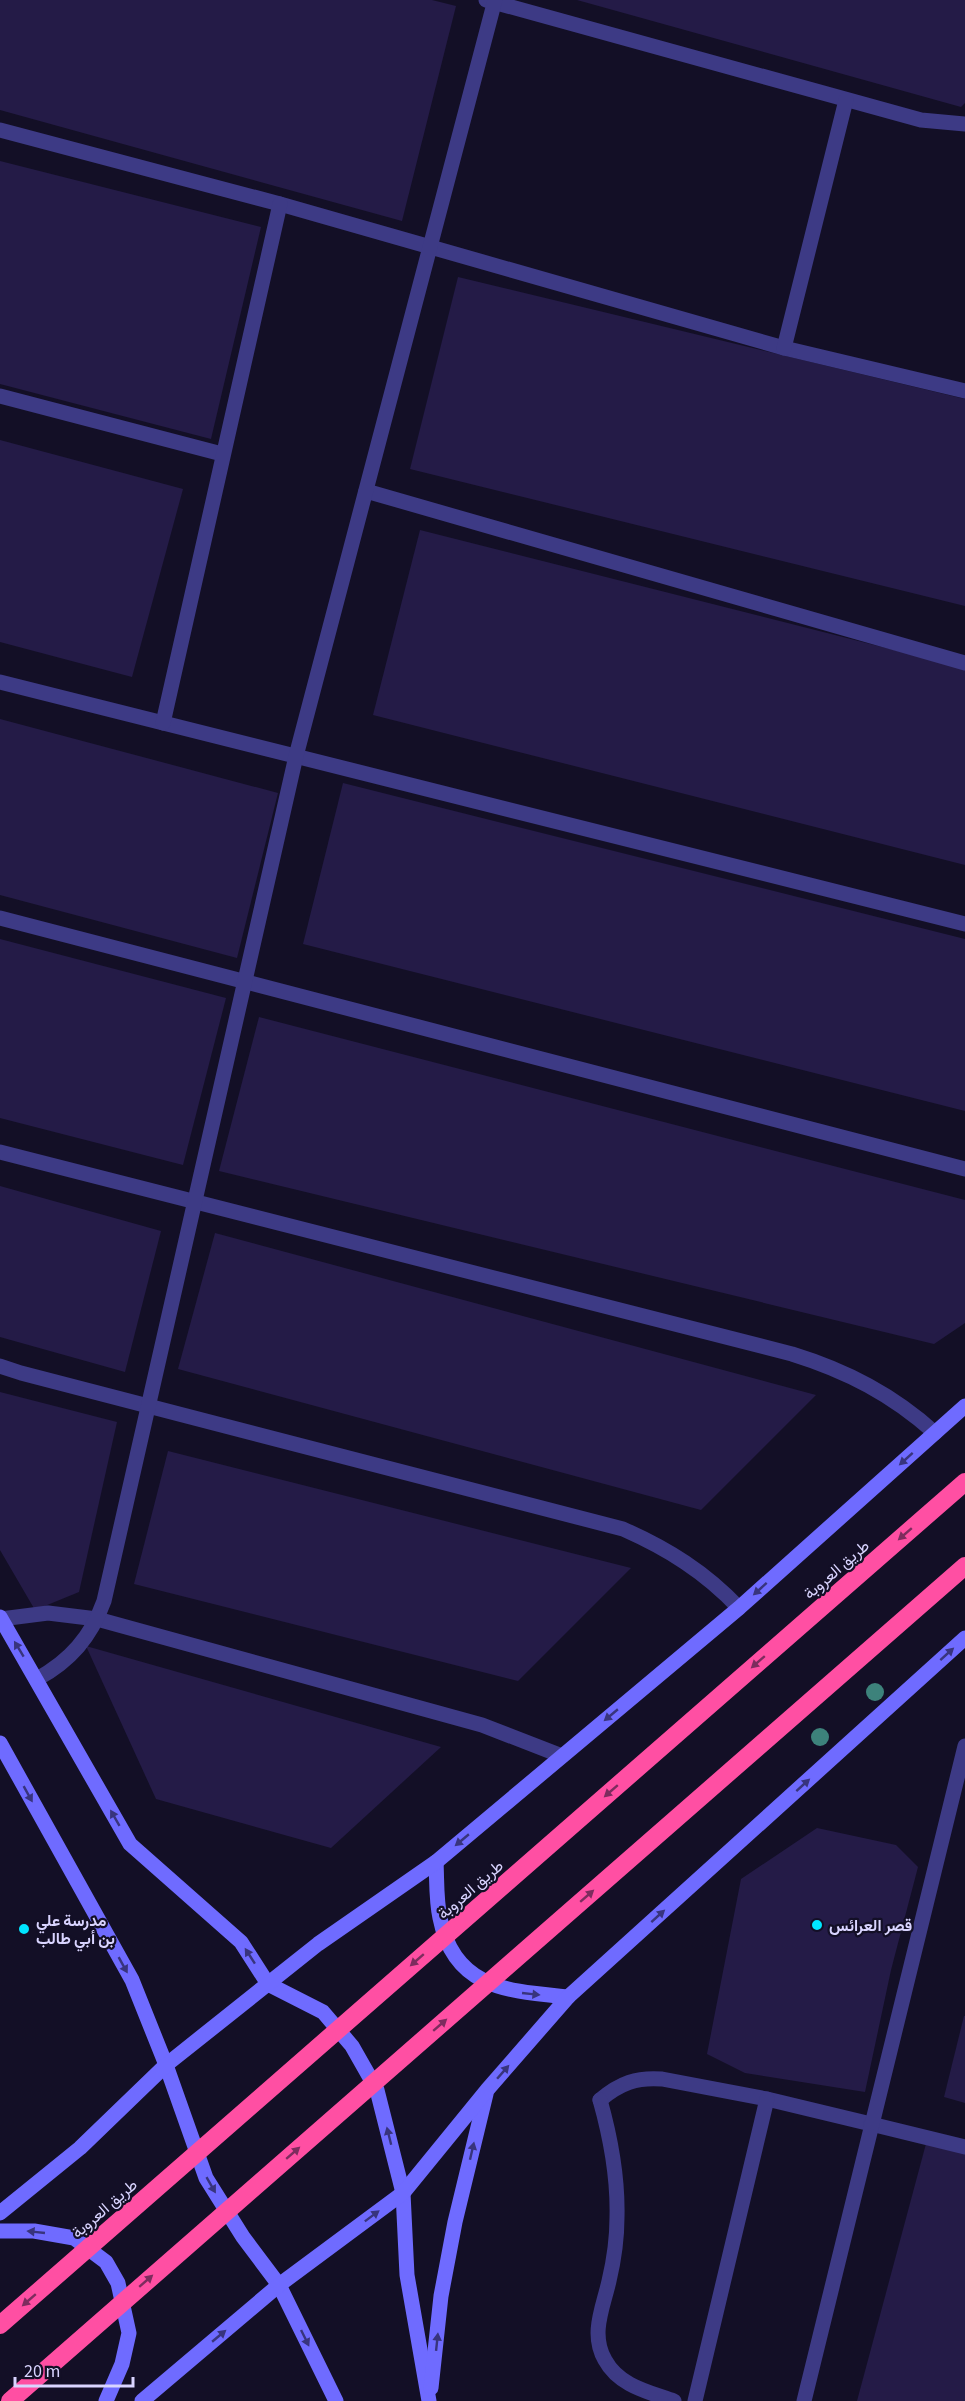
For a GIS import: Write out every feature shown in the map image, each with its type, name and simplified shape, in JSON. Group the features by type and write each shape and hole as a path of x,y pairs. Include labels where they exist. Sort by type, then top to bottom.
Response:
{"highway":[{"name":"طريق العروبة","path":"0,2325 965,1482"},
{"path":"10,2401 965,1566"}],"main road":[{"path":"0,2213 80,2148 166,2065 318,1944 436,1862 739,1608 965,1406"},
{"path":"1,1618 130,1844 241,1942 268,1984 323,2012 352,2046 377,2090 403,2193 407,2275 429,2401"},
{"path":"142,2401 279,2285 403,2193 487,2090 568,1997 965,1638"},
{"path":"0,1743 132,1980 166,2065 206,2178 243,2237 279,2285 336,2401"},
{"path":"436,1862 440,1918 452,1952 473,1976 495,1987 512,1992 568,1997"},
{"path":"429,2401 441,2296 455,2222 487,2090"},
{"path":"0,2231 34,2231 74,2238 106,2262 118,2283 129,2333 122,2364 106,2401"}],"street":[{"path":"37,1679 56,1669 72,1655 86,1638 104,1601 296,756 430,248 492,1 921,120 965,124"},
{"path":"784,348 846,100"},
{"path":"0,130 279,204 784,348 965,391"},
{"path":"163,723 279,204"},
{"path":"0,396 222,454"},
{"path":"366,491 965,663"},
{"path":"0,682 965,924"},
{"path":"0,918 965,1168"},
{"path":"0,1152 823,1364 883,1393 911,1411 935,1433"},
{"path":"0,1366 623,1529 674,1554 698,1570 739,1608"},
{"path":"0,1374 21,1373"},
{"path":"1,1618 48,1613 97,1619 482,1725 562,1756"},
{"path":"804,2401 965,1746"},
{"path":"674,2401 628,2384 614,2373 604,2359 598,2344 597,2326 609,2280 617,2219 614,2158 600,2100 614,2088 629,2081 646,2078 767,2099 965,2147"},
{"path":"694,2401 767,2099"}],"building":[{"path":"0,0 432,0 456,6 402,221 0,110"},
{"path":"577,0 965,0 965,103 961,107"},
{"path":"0,161 261,227 211,439 0,384"},
{"path":"458,277 965,399 965,606 410,469"},
{"path":"0,440 183,489 132,677 0,642"},
{"path":"420,530 965,668 965,865 373,715"},
{"path":"0,719 278,793 237,958 0,895"},
{"path":"343,783 965,939 965,1111 303,944"},
{"path":"0,939 226,998 183,1165 0,1118"},
{"path":"259,1017 965,1200 965,1323 934,1344 219,1171"},
{"path":"0,1186 161,1231 125,1372 0,1337"},
{"path":"215,1233 816,1395 701,1510 178,1369"},
{"path":"0,1392 117,1422 79,1592 35,1610 0,1550"},
{"path":"168,1451 631,1568 518,1681 134,1584"},
{"path":"86,1646 441,1747 331,1848 156,1799"},
{"name":"قصر العرائس","path":"817,1828 896,1845 918,1867 891,1970 865,2092 745,2073 707,2054 741,1879"},
{"path":"965,2016 965,2103 944,2097"},
{"path":"927,2140 965,2150 965,2401 857,2401"}],"place":[{"name":"قصر العرائس","path":"817,1925"},
{"name":"مدرسة علي بن أبي طالب","path":"24,1929"}]}
